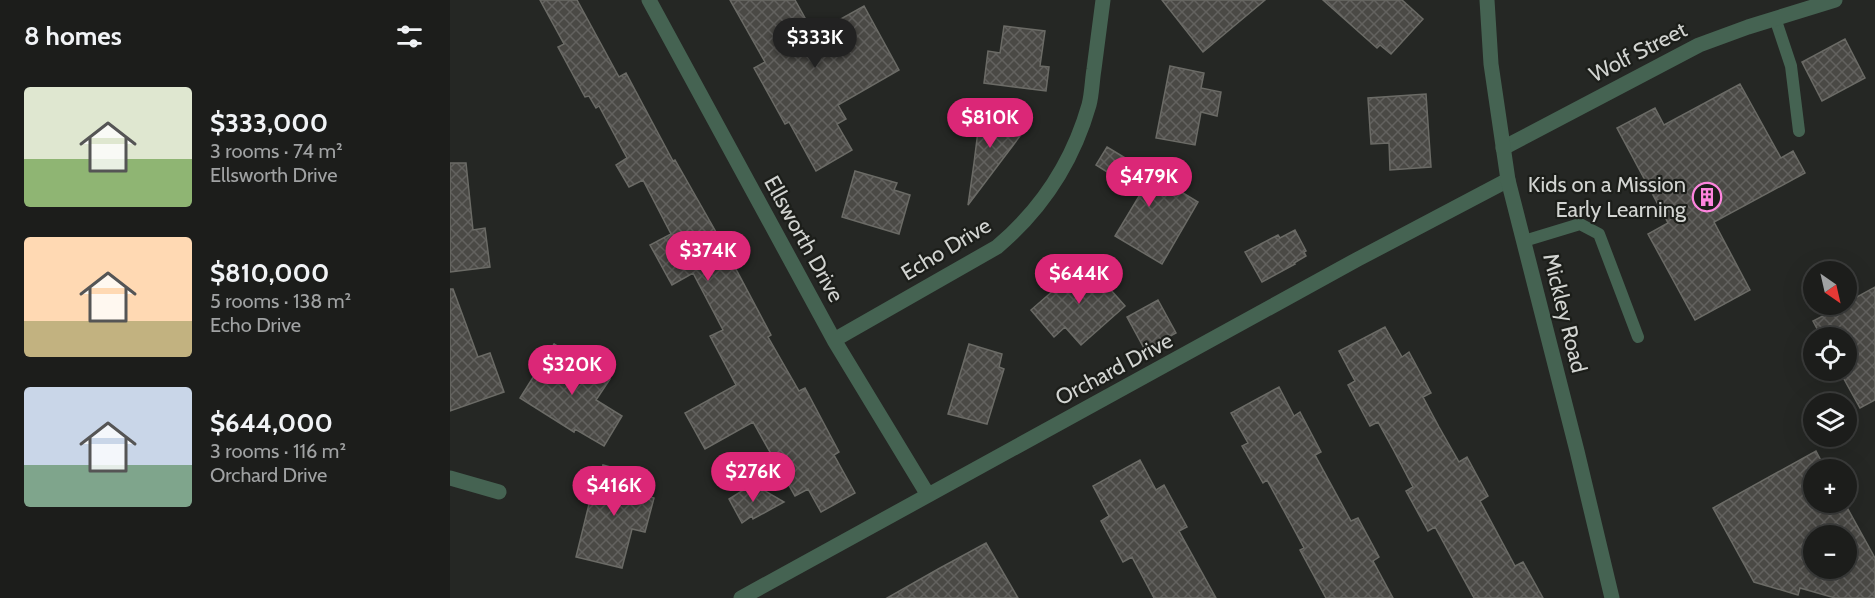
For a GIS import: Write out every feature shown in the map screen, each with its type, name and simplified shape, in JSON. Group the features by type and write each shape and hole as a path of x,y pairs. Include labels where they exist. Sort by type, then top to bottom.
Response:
{"street":[{"name":"Ellsworth Drive","path":"649,0 834,340 928,495"},
{"name":"Echo Drive","path":"834,340 997,247 1041,203 1076,144 1090,104 1102,0"},
{"name":"Mickley Road","path":"1487,0 1491,64 1508,180 1612,598"},
{"name":"Wolf Street","path":"1503,148 1699,45 1835,0"},
{"name":"Orchard Drive","path":"741,598 1358,259 1508,180"},
{"path":"450,478 498,492"}],"lane":[{"path":"1775,18 1791,66 1799,131"},
{"path":"1524,241 1580,224 1599,234 1638,337"}],"building":[{"path":"540,0 577,0 619,77 626,73 673,161 675,160 720,239 771,335 768,337 799,391 805,388 839,452 834,455 855,493 821,512 808,489 795,496 753,422 705,449 685,413 736,385 710,336 723,330 693,273 672,285 650,245 671,234 643,180 629,187 616,165 627,158 599,106 596,108 589,96 585,97 558,47 564,44"},
{"path":"730,0 795,0 814,34 864,6 899,70 838,105 846,119 837,124 852,150 816,171 789,122 785,124 754,68 765,62"},
{"path":"1162,0 1265,0 1203,52"},
{"path":"1323,0 1402,0 1423,19 1391,54 1380,45 1377,48"},
{"path":"1004,26 1045,31 1040,66 1049,67 1046,91 984,83 988,51 1000,53"},
{"path":"1845,39 1865,78 1822,101 1802,62"},
{"path":"1170,66 1204,73 1201,88 1221,92 1217,116 1201,112 1195,145 1156,138"},
{"name":"Kids on a Mission Early Learning","path":"1740,84 1781,158 1793,151 1805,173 1714,222 1750,290 1695,320 1648,234 1668,223 1617,128 1655,108 1664,125"},
{"path":"1426,94 1431,167 1390,170 1389,143 1371,144 1368,98"},
{"path":"981,107 1020,136 968,205 974,163"},
{"path":"1107,147 1198,202 1162,264 1115,236 1141,193 1096,165"},
{"path":"450,163 466,163 473,230 485,228 490,267 450,272"},
{"path":"855,171 897,183 894,190 910,195 899,234 842,217"},
{"path":"1295,230 1306,251 1304,252 1306,256 1262,282 1245,252 1278,235 1280,238"},
{"path":"1086,262 1125,306 1081,345 1065,327 1054,337 1031,310"},
{"path":"1875,287 1875,400 1860,408 1857,403 1857,393 1852,393 1845,381 1857,381 1857,327 1816,327 1813,321 1825,315 1857,315 1857,297"},
{"path":"450,289 453,289 478,357 490,353 504,392 450,411"},
{"path":"1158,300 1176,333 1145,350 1127,317"},
{"path":"1385,327 1402,357 1409,352 1431,393 1423,397 1439,427 1459,462 1467,457 1488,496 1480,501 1515,566 1523,562 1543,598 1474,598 1435,527 1428,531 1406,491 1413,487 1394,451 1378,422 1370,426 1348,385 1355,381 1339,351"},
{"path":"554,344 610,379 596,400 622,416 604,446 575,429 574,432 520,398"},
{"path":"969,344 1002,354 999,367 1004,369 987,424 948,414"},
{"path":"1279,387 1294,416 1300,412 1321,452 1315,455 1351,521 1358,518 1379,557 1373,561 1393,598 1326,598 1300,550 1304,548 1267,480 1263,483 1242,446 1248,443 1231,413"},
{"path":"1816,451 1820,459 1803,459 1803,513 1850,513 1857,525 1803,525 1803,579 1857,579 1857,525 1875,558 1875,598 1835,598 1800,588 1798,595 1754,582 1713,508"},
{"path":"1140,460 1156,490 1164,485 1187,527 1179,531 1216,598 1154,598 1132,557 1123,562 1101,521 1109,516 1093,486"},
{"path":"603,465 641,475 636,493 654,498 645,532 632,529 622,568 576,557 592,492 596,494"},
{"path":"753,484 784,502 742,523 729,499"},
{"path":"986,543 1018,598 887,598 940,568"}],"place":[{"name":"Kids on a Mission Early Learning","path":"1707,197"}]}
